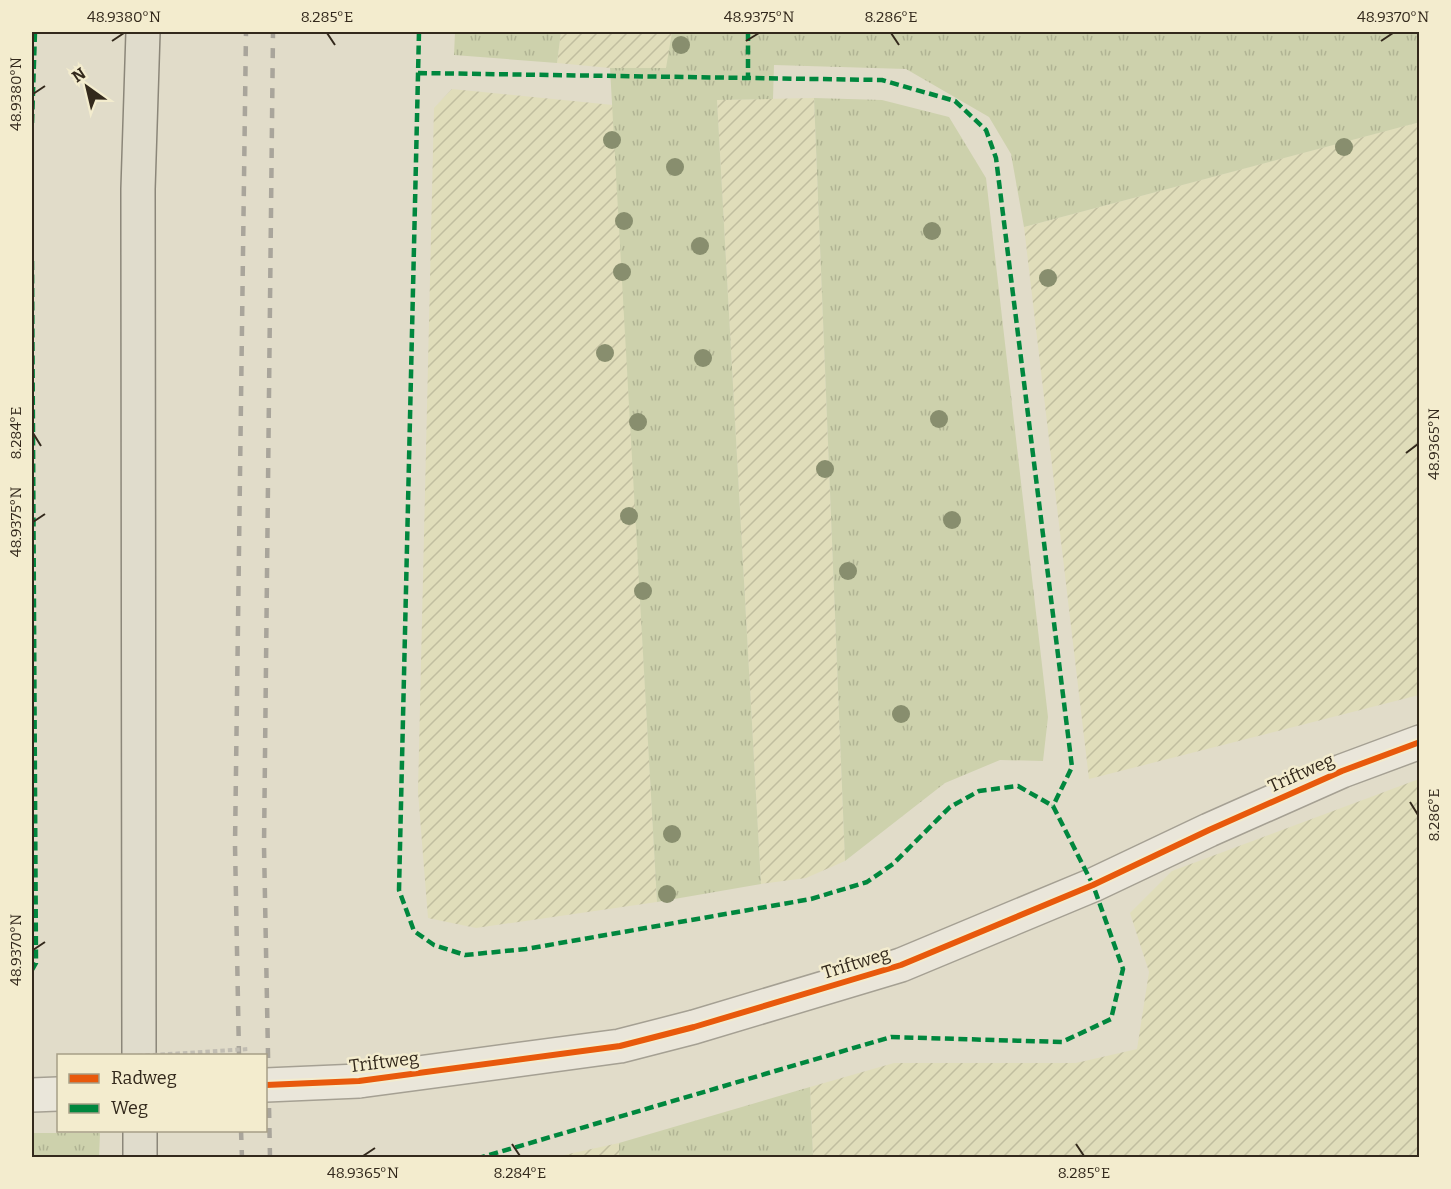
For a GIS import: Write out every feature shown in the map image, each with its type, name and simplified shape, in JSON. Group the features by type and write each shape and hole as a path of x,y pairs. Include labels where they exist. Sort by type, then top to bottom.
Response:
{"main road":[{"path":"139,1054 138,189 144,32"},
{"path":"140,1132 140,1158"}],"street":[{"name":"Triftweg","path":"267,1085 359,1081 620,1046 694,1027 901,965 1093,885 1342,771 1419,742"},
{"path":"32,1095 57,1094"}],"shaded area":[{"path":"561,32 672,32 667,69 610,68 557,63"},
{"path":"452,89 613,105 657,902 476,928 428,918 418,792 434,108"},
{"path":"814,98 845,861 806,878 761,884 717,100"},
{"path":"1419,122 1419,695 1089,779 1024,227"},
{"path":"1419,779 1419,1157 813,1157 810,1087 894,1063 1076,1063 1137,1049 1149,972 1130,913 1172,871"},
{"path":"619,1143 619,1157 555,1157"}],"green space":[{"path":"455,32 561,32 557,63 454,55"},
{"path":"672,32 1419,32 1420,122 1024,227 1011,154 989,117 906,69 774,65 773,99 717,100 761,884 657,902 610,68 666,68"},
{"path":"814,98 882,100 949,117 986,178 1048,717 1043,761 1000,760 945,783 845,861"},
{"path":"810,1087 813,1157 619,1157 619,1143"},
{"path":"32,1133 100,1133 99,1157 32,1157"}],"railway":[{"path":"239,1054 235,845 246,32"},
{"path":"270,1158 264,846 273,32"},
{"path":"241,1132 242,1158"}],"marked path":[{"path":"32,123 35,32"},
{"path":"419,32 399,890 414,931 434,945 465,955 526,949 811,899 867,882 893,864 950,807 979,791 1018,786 1053,806 1093,885 1123,969 1111,1019 1062,1042 891,1037 479,1158"},
{"path":"748,32 748,78"},
{"path":"418,73 882,80 955,101 986,130 996,158 1072,767 1053,806"},
{"path":"32,261 36,963 32,970"}],"cycle path":[{"path":"267,1085 359,1081 620,1046 694,1027 901,965 1093,885 1342,771 1420,742"}]}
